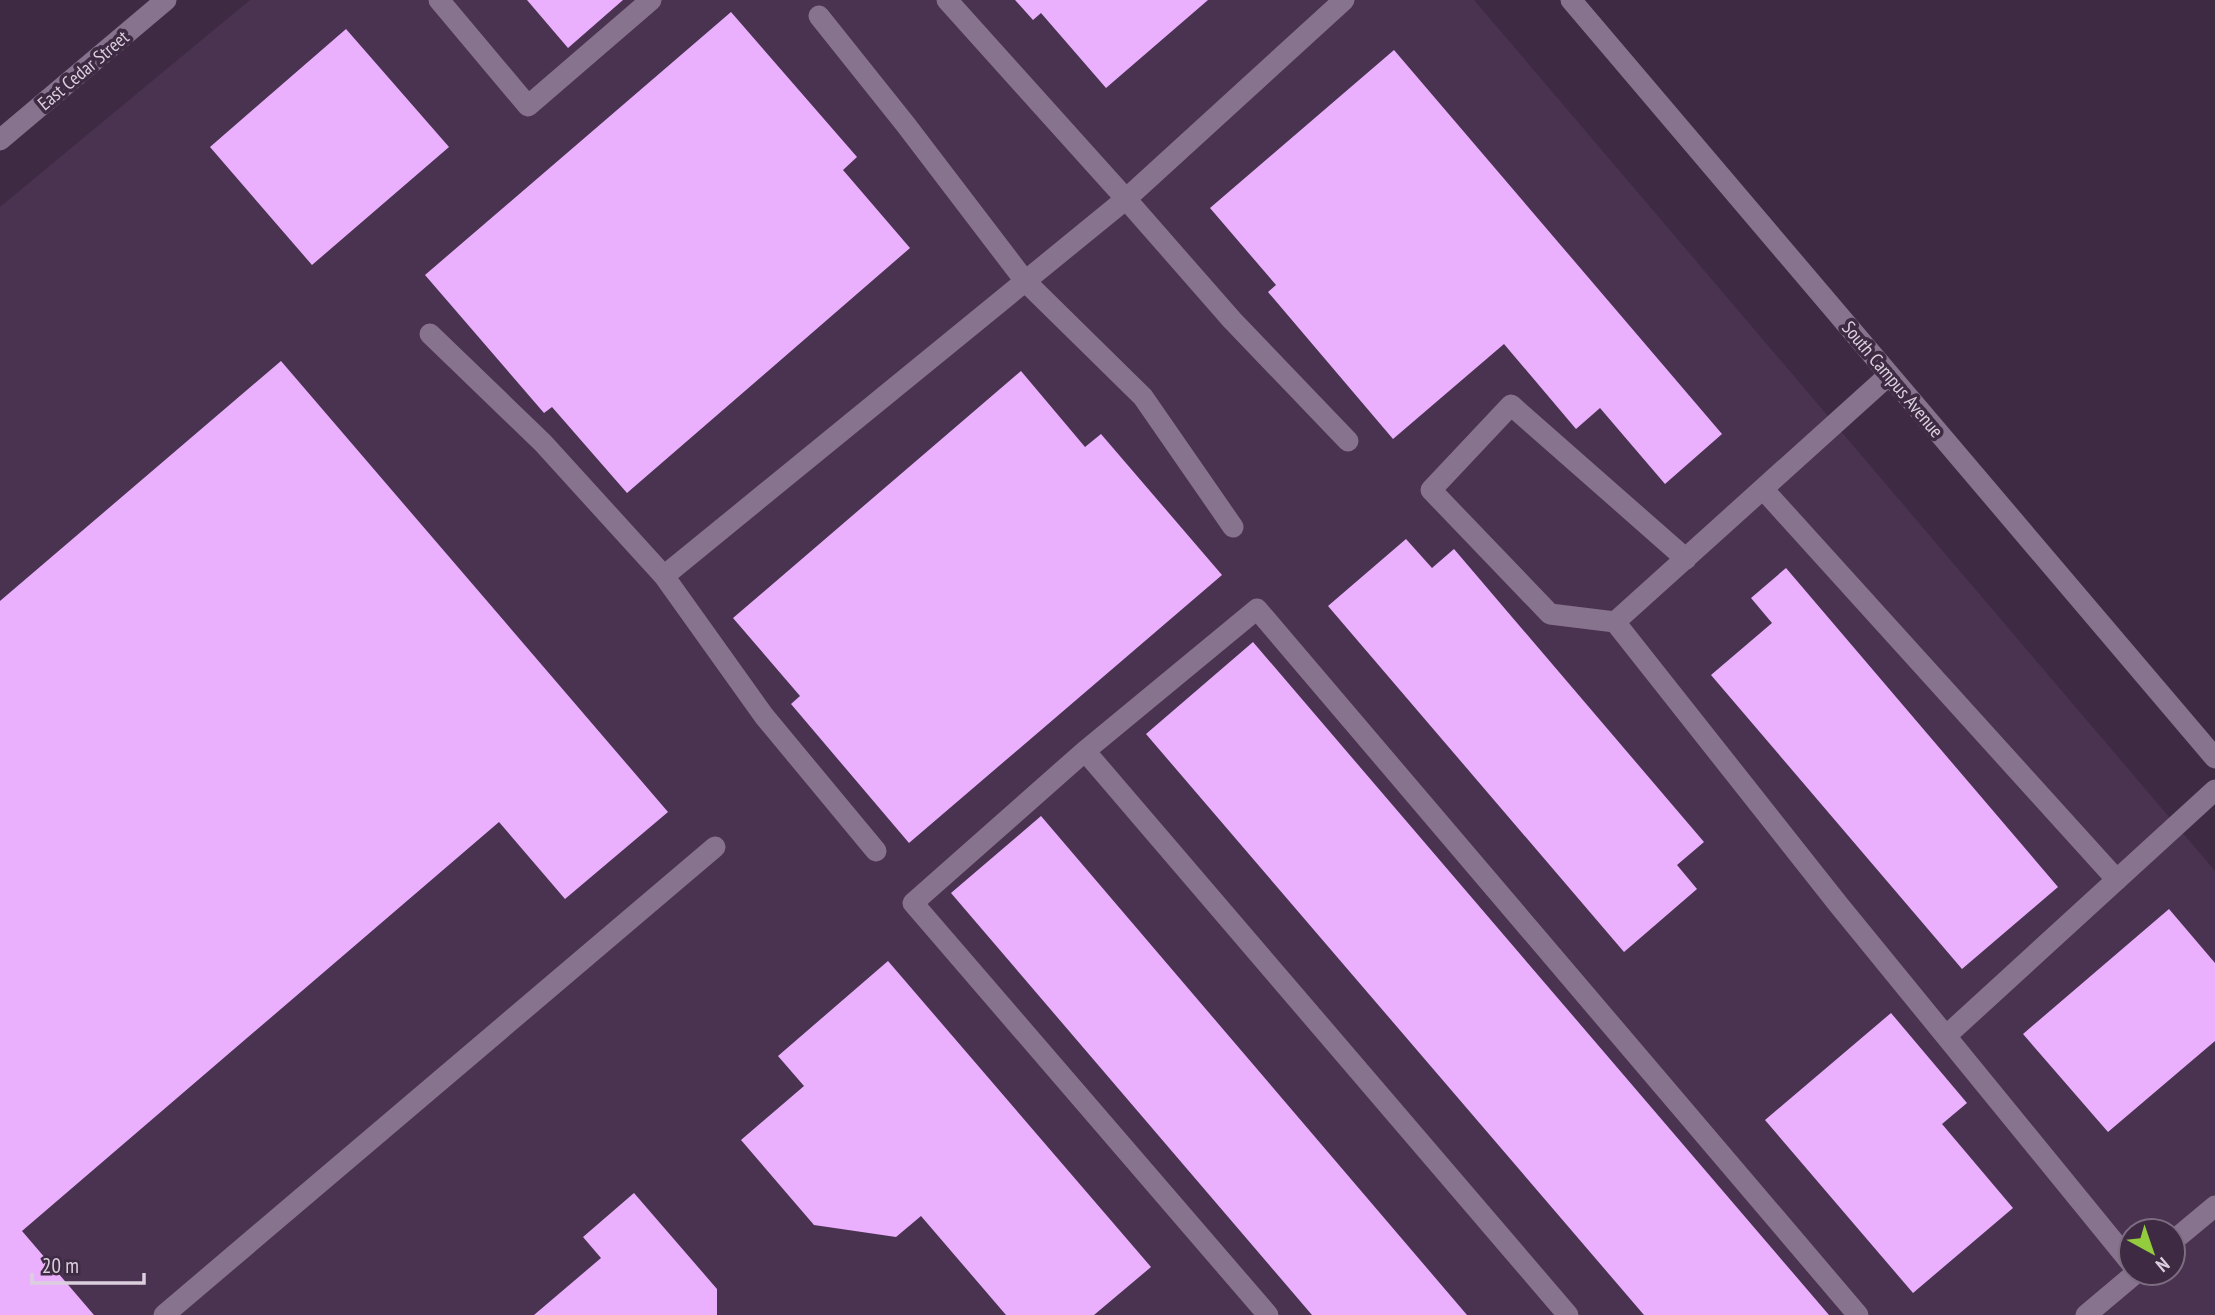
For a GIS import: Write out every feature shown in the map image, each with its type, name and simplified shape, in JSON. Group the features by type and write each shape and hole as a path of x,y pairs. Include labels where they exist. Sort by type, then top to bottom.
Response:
{"street":[{"name":"East Cedar Street","path":"0,140 166,0"},
{"path":"439,0 528,106 651,0"},
{"path":"947,0 1232,320 1348,441"},
{"path":"664,576 1126,199 1344,0"},
{"name":"South Campus Avenue","path":"1571,0 2215,758"},
{"path":"819,16 1025,281 1143,397 1233,527"},
{"path":"430,334 543,443 664,576 764,716 876,851"},
{"path":"1615,622 1889,375"},
{"path":"1686,559 1511,405 1431,490 1550,614 1615,622 1838,904 2117,1246"},
{"path":"1763,489 2117,880"},
{"path":"1268,1315 913,903 1085,751 1256,609 1858,1315"},
{"path":"1085,751 1569,1315"},
{"path":"1946,1036 2215,790"},
{"path":"164,1315 715,847"},
{"path":"2187,1229 2215,1206"},
{"path":"2086,1315 2119,1287"}],"shaded area":[{"path":"250,0 1474,0 2215,871 2215,1315 0,1315 0,207"}],"building":[{"path":"527,0 623,0 568,48"},
{"path":"1015,0 1208,0 1106,88 1041,13 1033,20"},
{"path":"731,12 857,157 843,170 910,248 627,493 552,407 544,413 425,275"},
{"path":"346,29 449,147 312,265 210,147"},
{"path":"1394,50 1722,434 1665,484 1600,408 1576,429 1504,344 1393,439 1268,292 1276,285 1210,208"},
{"path":"281,361 668,812 565,899 499,822 22,1231 94,1315 0,1315 0,601"},
{"path":"1021,371 1085,447 1101,434 1222,575 909,843 791,704 800,696 733,618"},
{"path":"1406,539 1432,568 1454,549 1704,842 1677,865 1697,889 1624,952 1328,606"},
{"path":"1786,568 2058,887 1962,969 1711,675 1772,623 1751,598"},
{"path":"1253,642 1829,1315 1644,1315 1146,734"},
{"path":"1041,816 1467,1315 1312,1315 951,893"},
{"path":"2169,909 2215,963 2215,1041 2108,1132 2023,1034"},
{"path":"888,961 1151,1267 1094,1315 1006,1315 921,1216 896,1237 814,1225 741,1140 804,1086 778,1056"},
{"path":"1891,1013 1967,1103 1942,1124 2013,1208 1913,1293 1765,1120"},
{"path":"634,1193 717,1289 717,1315 534,1315 601,1258 583,1237"}]}
